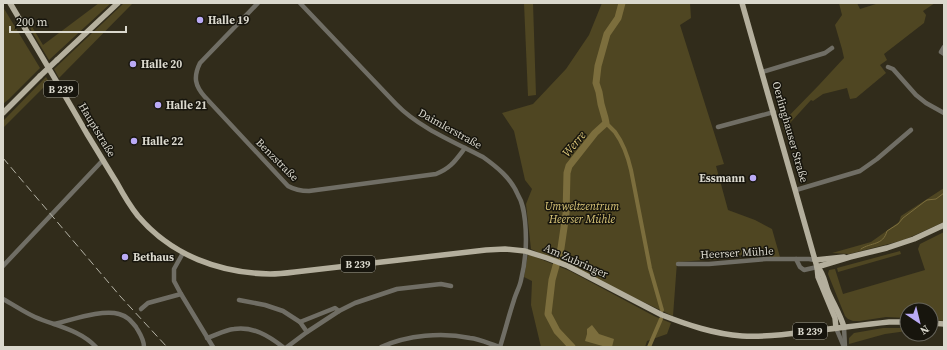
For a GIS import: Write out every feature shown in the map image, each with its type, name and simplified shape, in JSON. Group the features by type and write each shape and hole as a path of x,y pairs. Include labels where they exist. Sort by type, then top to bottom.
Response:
{"main road":[{"name":"Hauptstraße","path":"10,3 127,201 138,216 153,231 183,253"},
{"path":"3,113 118,3"},
{"name":"Oerlinghauser Straße","path":"742,3 796,190 817,267 818,277 835,318 836,328"},
{"path":"3,108 10,106"},
{"path":"817,267 901,243 944,225"},
{"name":"Am Zubringer","path":"183,253 203,262 229,270 271,274 486,250 525,251 568,266 662,315 710,331 742,336 760,336 899,322"},
{"path":"815,260 850,257"},
{"name":"Oerlinghauser Straße","path":"817,267 820,270 844,327"}],"street":[{"name":"Benzstraße","path":"258,3 200,63 196,71 196,83 200,92 288,186 295,190 308,191 436,174 449,168 465,148"},
{"name":"Daimlerstraße","path":"300,3 407,115 483,157 499,169 518,193 524,211 526,242 525,251 521,280 500,347"},
{"path":"944,47 941,52 944,54"},
{"path":"762,72 825,53 832,48"},
{"path":"888,67 893,69 926,104 944,113"},
{"path":"718,128 774,112"},
{"path":"796,190 860,171 877,160 911,130"},
{"path":"3,266 103,160"},
{"path":"183,253 174,268 174,281 213,347"},
{"name":"Heerser Mühle","path":"678,264 709,264 766,259 815,260"},
{"path":"796,259 800,267 804,270 817,267"},
{"path":"287,347 339,310 355,303 397,288 441,284 451,286"},
{"path":"141,309 148,303 181,294"},
{"path":"3,299 35,317 74,331 90,341 96,347"},
{"path":"239,300 265,305 283,311 300,322 307,332"},
{"path":"300,322 335,308 339,310"},
{"path":"54,324 84,316 108,312 120,314 130,319 142,337 144,347"},
{"name":"Oerlinghauser Straße","path":"844,327 844,347"},
{"path":"207,338 233,329 244,328 269,336 283,347"},
{"name":"Oerlinghauser Straße","path":"836,328 844,347"},
{"path":"381,347 407,339 446,335 471,338 500,347"}],"green space":[{"path":"99,3 111,3 49,60 32,32 25,15 43,45"},
{"path":"124,3 133,3 59,78 54,69"},
{"path":"524,3 533,3 536,95 528,96"},
{"name":"Umweltzentrum Heerser Mühle","path":"602,3 690,3 691,18 680,25 724,164 716,166 728,210 755,220 772,229 780,257 771,258 770,256 751,255 721,256 721,259 677,262 673,316 531,249 526,204 532,189 525,180 514,131 502,113 533,104 566,69 589,35"},
{"path":"839,3 857,3 860,9 879,3 935,3 923,11 926,15 924,23 884,54 887,60 880,65 886,73 856,98 850,99 847,88 823,94 813,101 811,100 790,123 787,141 782,123 844,58 835,25 842,15"},
{"path":"3,7 40,68 3,104"},
{"path":"46,77 49,82 3,128 3,121"},
{"path":"944,188 944,222 904,240 849,254 832,253 871,242 899,222 901,216"},
{"path":"944,232 944,321 939,320 939,302 899,302 899,318 886,317 853,321 845,316 828,274 829,270 835,269 843,294 925,270 918,249 920,244"},
{"path":"900,251 901,254 838,272 837,268"},
{"path":"528,254 570,271 654,316 671,323 667,334 647,341 645,347 541,347 531,305 532,281 524,277"},
{"path":"883,328 899,328 899,332 885,334 849,344 849,338 854,333"}],"shaded area":[{"path":"592,325 599,334 614,339 612,347 606,347 585,341 587,329"}],"waterway":[{"name":"Werre","path":"572,347 557,331 548,314 552,280 561,248 566,214 567,173 569,166 595,133 606,123 596,83 598,66 607,34 618,18 622,3"},
{"path":"606,123 615,132 623,145 631,170 650,268 662,310"},
{"path":"861,249 883,239 887,231 898,224 903,218 924,202 927,200 936,199 944,193"},
{"path":"649,347 661,319"}],"railway":[{"path":"3,158 120,296 167,347"}],"place":[{"name":"Halle 19","path":"200,20"},
{"name":"Halle 20","path":"133,64"},
{"name":"Halle 21","path":"158,105"},
{"name":"Halle 22","path":"134,141"},
{"name":"Essmann","path":"753,178"},
{"name":"Bethaus","path":"125,257"}]}
